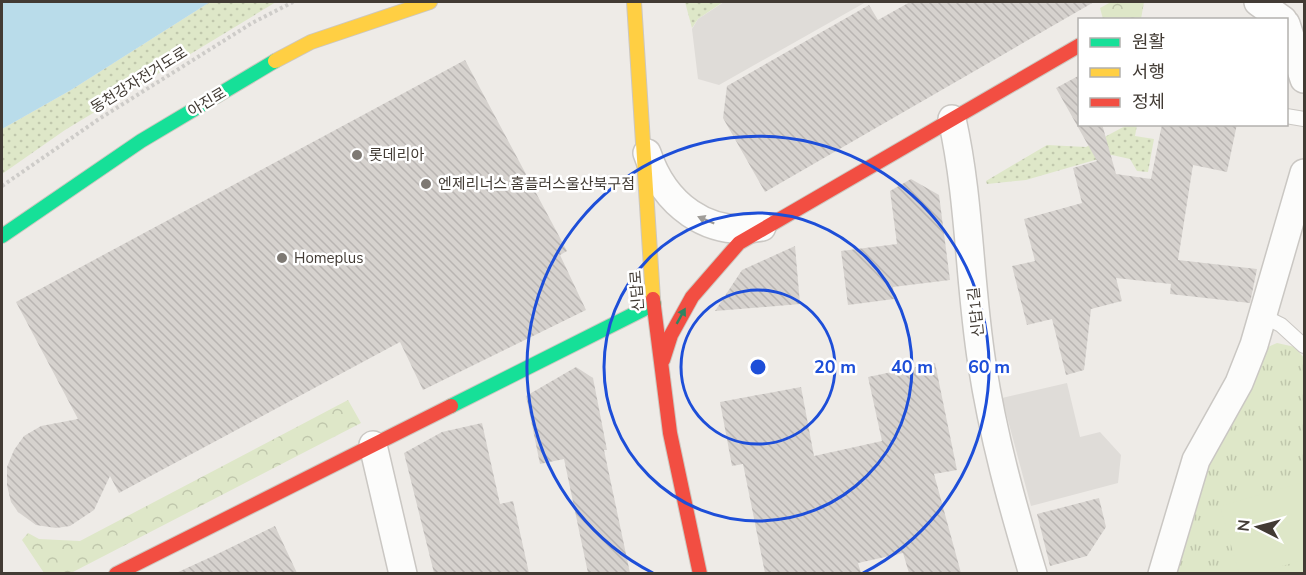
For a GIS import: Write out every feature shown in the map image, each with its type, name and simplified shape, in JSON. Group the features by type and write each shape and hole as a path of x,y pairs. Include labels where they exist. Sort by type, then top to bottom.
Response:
{"street":[{"name":"아진로","path":"2,236 132,147 287,54 311,42 430,2"},
{"name":"신답로","path":"634,2 660,371 679,486 700,573"},
{"path":"1258,2 1280,18"},
{"path":"1288,27 1305,79"},
{"path":"660,371 671,335 692,297 726,255 762,227 1078,46"},
{"name":"신답1길","path":"952,118 961,159 981,363 994,431 1033,573"},
{"path":"644,142 660,185 673,201 688,212 703,220 734,230 762,227"},
{"path":"1162,573 1196,460 1239,382 1263,316 1305,173"},
{"path":"116,573 654,303"},
{"path":"373,445 403,573"}],"lane":[{"path":"1288,116 1305,119"},
{"path":"1263,316 1281,325 1305,346"}],"path":[{"name":"동천강자전거도로","path":"2,186 99,119 252,23 293,2"}],"green space":[{"path":"210,2 276,2 65,130 2,174 2,129 71,90"},
{"path":"685,2 723,2 698,19 692,28"},
{"path":"1111,2 1144,2 1141,18 1103,18 1100,8"},
{"path":"1125,126 1137,126 1135,136 1154,139 1148,172 1137,171 1130,159 1112,155 1026,180 987,184 986,181 1047,145 1086,147"},
{"path":"1277,343 1295,347 1304,358 1304,573 1173,574 1207,462 1253,386 1268,347"},
{"path":"348,400 361,423 71,573 44,573 22,540 28,533 39,539 80,541"},
{"path":"1304,482 1304,560 1256,573 1239,573 1220,506"}],"shaded area":[{"path":"724,2 866,2 719,85 698,79 692,29 698,19"},
{"path":"1067,383 1080,437 1100,432 1121,455 1118,483 1031,506 1002,398"}],"water":[{"path":"2,2 210,2 71,90 2,129"}],"building":[{"path":"910,2 1094,2 765,192 723,118 727,86 869,5 878,20"},
{"path":"465,60 567,251 560,255 586,310 423,390 400,342 119,493 110,476 94,510 70,526 56,528 36,525 18,512 11,502 7,485 7,467 14,450 24,436 41,426 78,419 16,302"},
{"path":"1078,76 1078,126 1103,126 1116,174 1151,179 1162,126 1237,126 1227,172 1193,165 1178,260 1257,269 1250,303 1170,294 1171,284 1116,278 1122,301 1091,309 1084,370 1066,375 1052,319 1027,325 1012,266 1035,261 1024,219 1082,203 1073,168 1097,161 1056,88"},
{"path":"911,179 939,195 950,280 893,287 894,299 848,305 841,251 897,244 890,191"},
{"path":"795,246 800,304 715,311 742,270"},
{"path":"935,363 957,470 934,474 961,573 909,573 903,553 858,563 861,573 765,573 743,464 732,466 720,402 801,387 814,456 882,441 868,377"},
{"path":"576,367 593,378 607,450 604,450 630,573 588,573 564,459 540,464 526,396"},
{"path":"482,423 500,504 513,501 529,573 434,573 404,453 442,432"},
{"path":"1099,498 1106,527 1087,556 1050,566 1037,514"},
{"path":"275,526 297,573 176,573 211,557"}],"traffic: fast":[{"path":"2,236 141,141 275,61"},
{"path":"451,406 654,304"}],"traffic: slow":[{"path":"275,61 311,42 430,2"},
{"path":"634,2 653,299"}],"traffic: jam":[{"path":"663,360 671,335 692,297 739,243 1078,46"},
{"path":"653,299 670,433 700,574"},
{"path":"116,574 451,406"}],"place":[{"name":"롯데리아","path":"357,155"},
{"name":"엔제리너스 홈플러스울산북구점","path":"426,184"},
{"name":"Homeplus","path":"282,258"}]}
